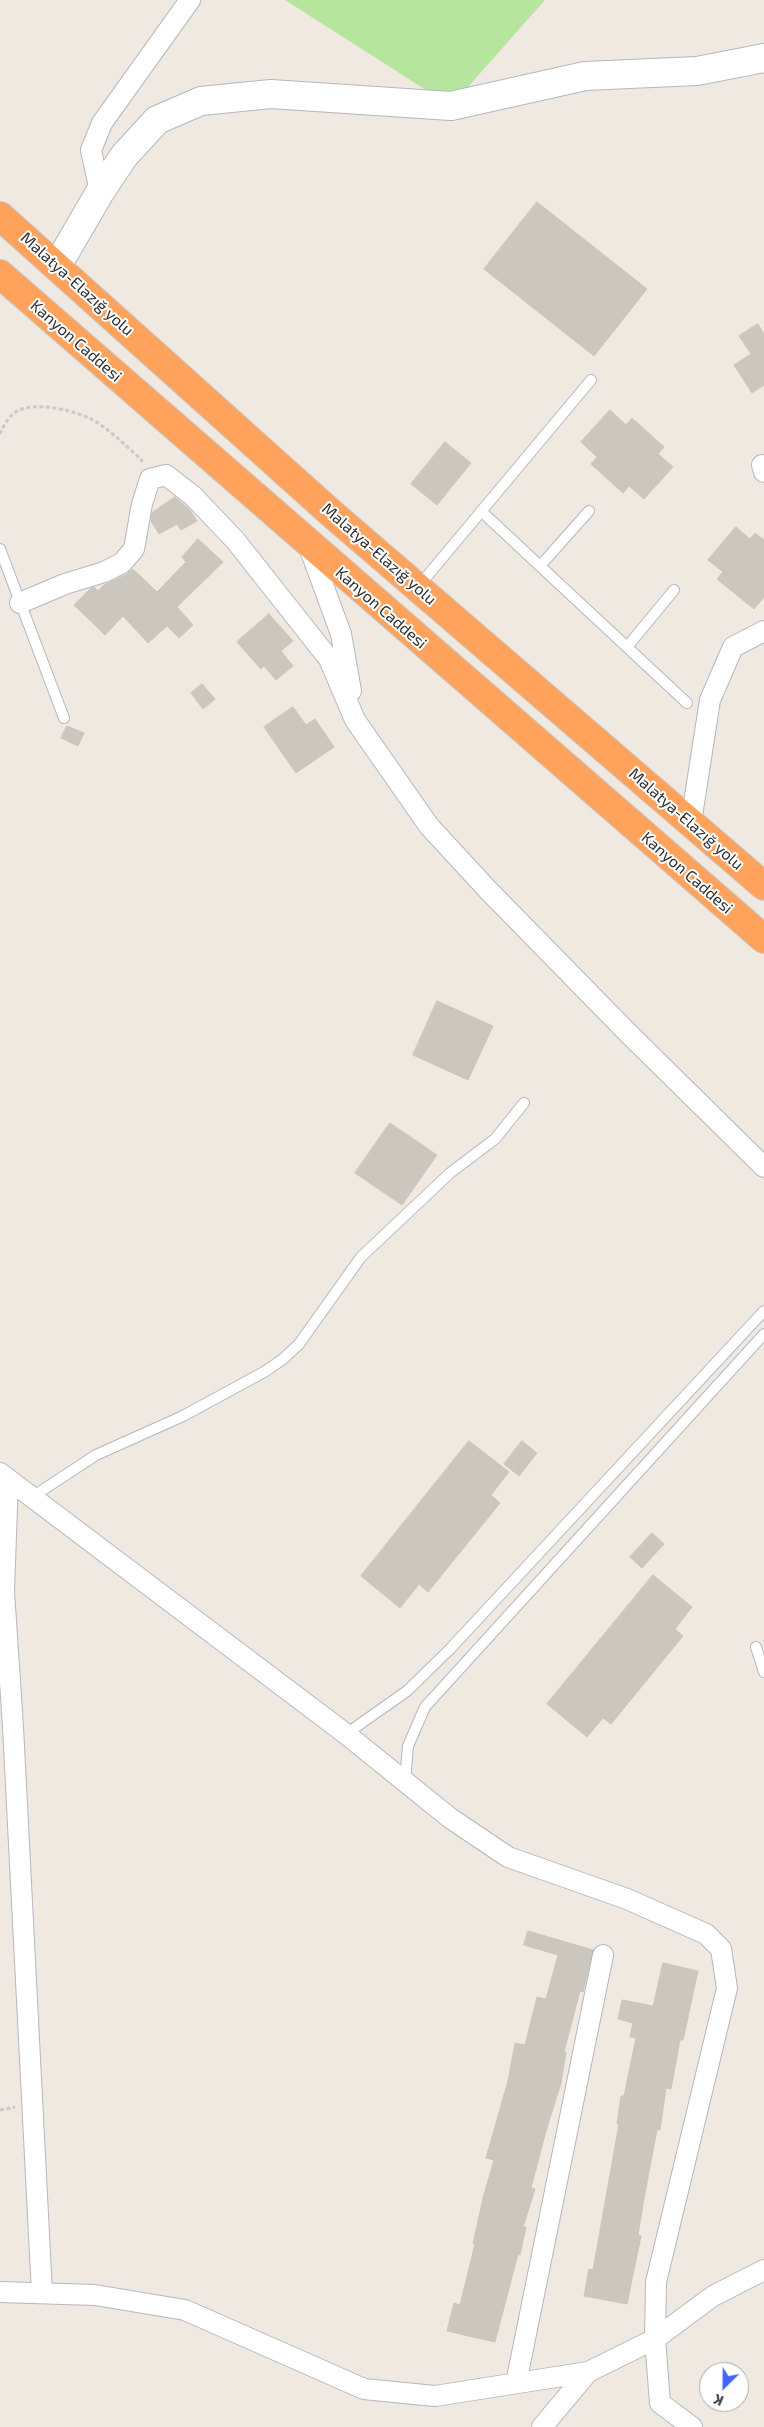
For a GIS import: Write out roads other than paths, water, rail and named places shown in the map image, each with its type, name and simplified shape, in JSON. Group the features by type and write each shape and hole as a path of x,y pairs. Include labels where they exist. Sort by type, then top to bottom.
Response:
{"highway":[{"name":"Malatya-Elazığ yolu","path":"0,216 331,513 764,886"},
{"name":"Kanyon Caddesi","path":"0,274 764,939"}],"street":[{"path":"100,192 91,150 102,123 190,0"},
{"path":"57,266 100,192 124,156 157,120 201,101 271,94 451,106 585,76 698,71 764,58"},
{"path":"20,604 65,584 104,572 122,563 134,549 142,504 150,479 166,475 193,496 235,540 329,659 355,720 429,826 488,890 629,1034 764,1167"},
{"path":"308,544 341,634 355,720"},
{"path":"690,822 710,700 733,647 764,631"},
{"path":"4,1476 346,1734 450,1818 508,1857 627,1898 706,1934 721,1949 727,1988 656,2282 655,2339 660,2403 692,2427"},
{"path":"4,1476 4,1591 13,1727 42,2293"},
{"path":"516,2383 603,1955"},
{"path":"0,2292 95,2295 184,2310 364,2389 435,2396 588,2372 655,2339 713,2296 764,2270"},
{"path":"542,2427 588,2372"}],"lane":[{"path":"418,588 591,380"},
{"path":"481,510 687,703"},
{"path":"540,566 589,511"},
{"path":"0,549 64,718"},
{"path":"627,647 674,590"},
{"path":"32,1497 96,1455 200,1407 264,1372 283,1358 299,1344 361,1257 450,1174 495,1139 524,1103"},
{"path":"346,1734 407,1691 450,1649 764,1311"},
{"path":"405,1782 408,1746 425,1707 764,1334"},
{"path":"756,1647 764,1672"}]}
